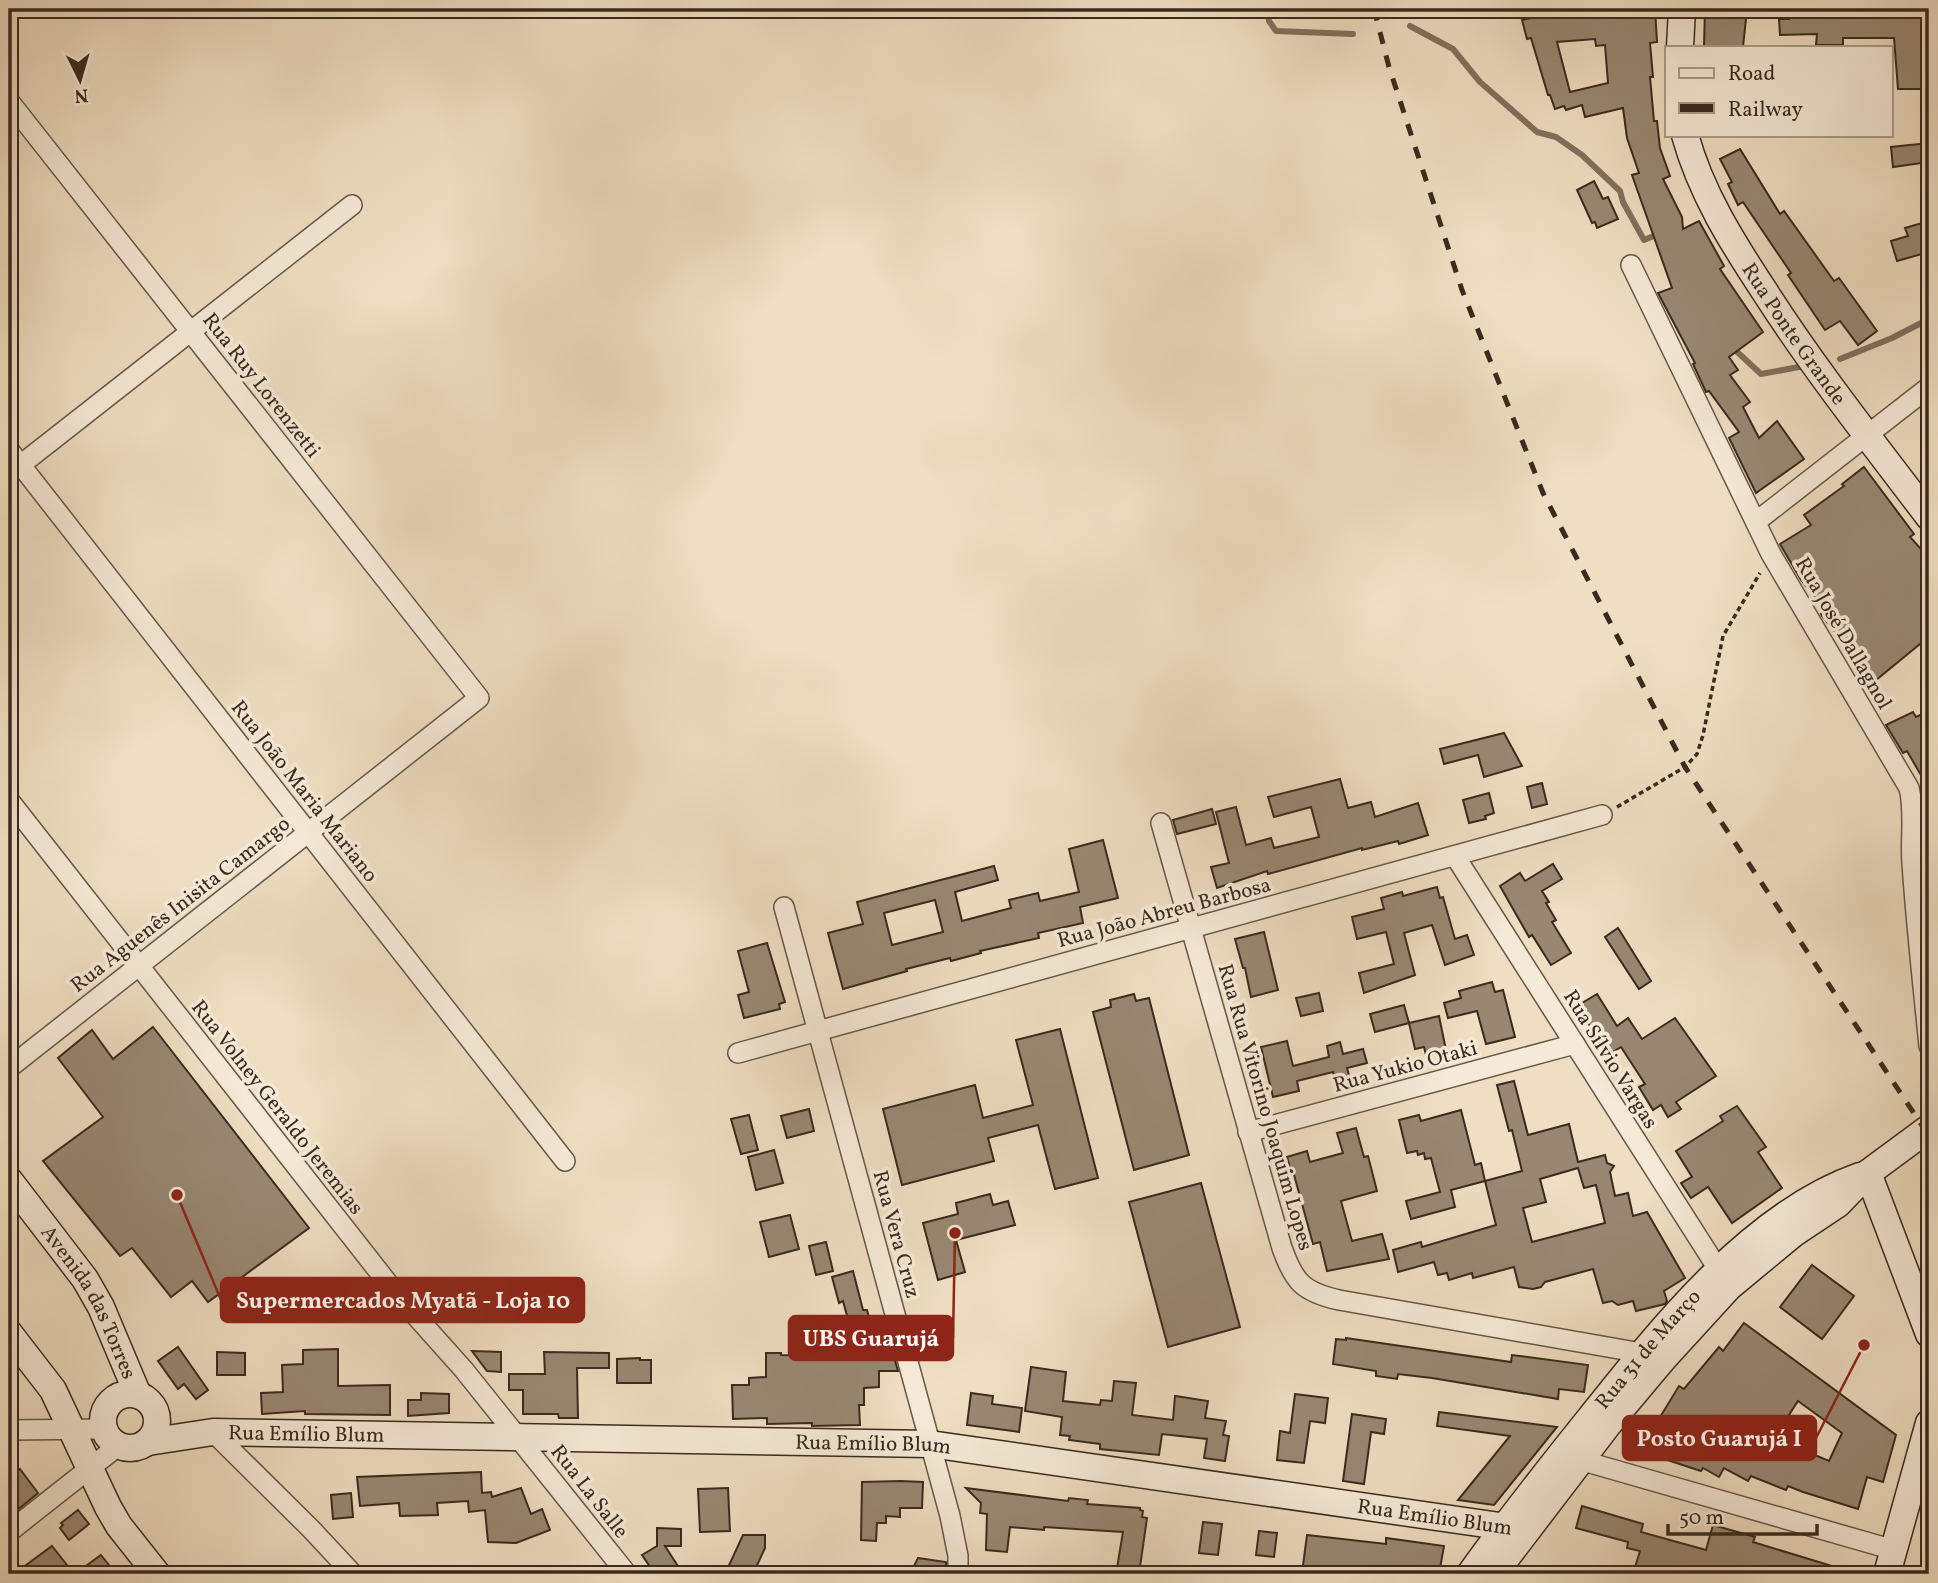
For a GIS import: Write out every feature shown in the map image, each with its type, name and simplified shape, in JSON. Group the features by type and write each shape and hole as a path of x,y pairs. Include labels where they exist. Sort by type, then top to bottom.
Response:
{"main road":[{"path":"1680,46 1682,9"},
{"name":"Rua Ponte Grande","path":"1685,136 1698,176 1737,249 1787,326 1929,517"},
{"name":"Rua 31 de Março","path":"1494,1574 1516,1528 1653,1355 1724,1279 1747,1245 1817,1194 1868,1173 1929,1128"},
{"path":"1868,1173 1929,1334"},
{"name":"Avenida das Torres","path":"9,1180 85,1279 101,1307 138,1395"},
{"path":"9,1333 53,1390 119,1527 157,1574"},
{"name":"Rua 31 de Março","path":"1470,1574 1580,1460 1653,1355"},
{"path":"53,1390 108,1431 134,1448 148,1442 157,1429 156,1413 152,1405 138,1395 128,1394 111,1402 108,1431"},
{"name":"Rua Emílio Blum","path":"156,1413 213,1432"},
{"path":"1891,1562 1929,1423"},
{"name":"Rua Emílio Blum","path":"148,1442 213,1432 930,1444 1516,1528"}],"street":[{"name":"Rua Ruy Lorenzetti","path":"9,101 479,698"},
{"path":"13,463 190,331 352,205"},
{"name":"Rua José Dallagnol","path":"1631,265 1771,554 1909,788 1912,800 1912,876 1929,1046"},
{"path":"1757,521 1929,387"},
{"name":"Rua João Maria Mariano","path":"13,463 308,832 565,1161"},
{"name":"Rua Aguenês Inisita Camargo","path":"9,1068 479,698"},
{"name":"Rua Volney Geraldo Jeremias","path":"9,800 398,1296 443,1345 518,1437"},
{"name":"Rua João Abreu Barbosa","path":"738,1053 1602,816"},
{"name":"Rua Rua Vitorino Joaquim Lopes","path":"1161,823 1289,1269 1301,1285 1317,1295 1653,1355"},
{"name":"Rua Sílvio Vargas","path":"1455,856 1724,1279"},
{"name":"Rua Vera Cruz","path":"784,907 950,1516 958,1556 958,1574"},
{"name":"Rua Yukio Otaki","path":"1248,1132 1575,1044"},
{"path":"9,1430 108,1431 89,1467 9,1532"},
{"path":"213,1432 311,1528 353,1574"},
{"name":"Rua La Salle","path":"518,1437 627,1574"},
{"path":"1580,1460 1891,1562"}],"path":[{"path":"1602,816 1685,767 1697,754 1723,636 1771,554"}],"building":[{"path":"1528,9 1655,9 1657,42 1650,43 1653,77 1650,77 1654,121 1657,121 1660,148 1670,176 1663,179 1682,217 1683,229 1699,221 1724,266 1720,269 1763,332 1729,357 1738,370 1730,375 1750,402 1743,407 1759,438 1777,421 1804,459 1756,493 1729,438 1739,432 1709,391 1706,392 1693,364 1695,363 1658,293 1672,288 1632,175 1639,173 1627,138 1623,108 1585,117 1582,105 1566,110 1564,106 1555,109 1548,95 1531,38 1527,39 1522,20 1531,18","holes":["1595,39 1596,46 1605,45 1608,83 1570,92 1557,42"]},
{"path":"1705,9 1747,9 1743,46 1704,46"},
{"path":"1789,9 1929,10 1925,59 1926,89 1898,89 1894,38 1843,38 1843,45 1816,45 1817,34 1780,35 1779,19 1789,19"},
{"path":"1929,143 1929,162 1893,167 1891,147"},
{"path":"1740,149 1780,214 1784,211 1834,281 1839,278 1877,331 1858,345 1840,321 1825,330 1788,275 1791,273 1743,202 1738,205 1728,184 1732,182 1720,159"},
{"path":"1594,181 1603,199 1608,197 1618,219 1597,228 1577,190"},
{"path":"1929,221 1929,252 1897,261 1891,241 1908,236 1905,228"},
{"path":"1864,467 1914,534 1910,537 1929,558 1929,615 1925,618 1929,624 1929,657 1920,644 1870,685 1850,660 1855,656 1822,616 1826,610 1801,580 1780,544 1811,525 1804,515 1844,486 1842,484"},
{"path":"1929,711 1929,789 1907,751 1903,753 1886,725 1913,712 1916,717"},
{"path":"1504,733 1522,766 1484,777 1478,755 1444,764 1440,749"},
{"path":"1340,779 1348,808 1371,802 1375,817 1418,803 1428,835 1399,844 1398,841 1362,848 1268,874 1267,871 1217,888 1211,867 1229,863 1216,812 1236,807 1246,845 1271,838 1274,848 1319,837 1311,807 1274,817 1268,797"},
{"path":"1542,783 1547,804 1532,808 1527,787"},
{"path":"1489,793 1494,813 1485,816 1486,819 1469,823 1463,800"},
{"path":"1212,809 1216,824 1177,834 1173,820"},
{"path":"1103,840 1118,898 1080,907 1083,923 1038,933 1039,938 980,951 981,953 951,961 950,958 906,969 907,971 843,989 828,933 863,924 857,902 994,866 998,880 955,892 962,921 1011,908 1009,900 1038,893 1040,901 1079,892 1069,849","holes":["935,900 943,932 892,945 884,913"]},
{"path":"1553,864 1562,879 1542,891 1556,920 1552,922 1571,953 1551,965 1532,935 1529,937 1500,886 1520,873 1525,881"},
{"path":"1437,887 1440,898 1443,897 1455,939 1467,935 1474,955 1445,965 1432,925 1404,933 1415,975 1364,993 1359,973 1394,964 1386,932 1357,939 1352,917 1384,909 1381,898 1402,892 1403,896"},
{"path":"1618,928 1651,981 1639,989 1605,937"},
{"path":"1264,932 1278,990 1251,997 1235,939"},
{"path":"767,943 785,1002 779,1004 780,1009 744,1018 738,995 749,992 738,951"},
{"path":"1492,982 1495,992 1503,990 1515,1037 1486,1044 1477,1011 1448,1018 1444,1003 1461,998 1459,991"},
{"path":"1319,993 1323,1011 1301,1016 1296,998"},
{"path":"1134,994 1136,1001 1149,998 1189,1155 1134,1170 1093,1012 1111,1007 1110,1000"},
{"path":"1597,994 1617,1026 1628,1018 1642,1039 1675,1018 1716,1076 1676,1102 1681,1109 1668,1117 1661,1105 1653,1110 1639,1087 1645,1084 1621,1047 1608,1055 1577,1006"},
{"path":"1404,1005 1409,1023 1375,1032 1370,1014"},
{"path":"1439,1016 1446,1050 1426,1055 1424,1047 1415,1049 1409,1023"},
{"path":"153,1027 309,1228 208,1302 192,1281 171,1297 132,1248 120,1256 43,1161 103,1117 58,1058 92,1030 113,1059"},
{"path":"1060,1029 1098,1178 1055,1189 1038,1125 988,1138 994,1161 902,1185 883,1109 975,1085 983,1118 1033,1105 1016,1040"},
{"path":"1287,1041 1293,1066 1329,1057 1327,1046 1340,1042 1343,1054 1363,1049 1367,1063 1347,1068 1352,1086 1337,1089 1333,1072 1297,1081 1299,1091 1273,1097 1261,1047"},
{"path":"1514,1081 1528,1135 1569,1124 1578,1162 1605,1155 1607,1163 1614,1166 1610,1172 1615,1196 1628,1193 1633,1216 1647,1212 1685,1278 1664,1291 1667,1301 1665,1304 1636,1311 1633,1301 1618,1305 1612,1301 1603,1303 1593,1269 1545,1282 1541,1287 1533,1289 1519,1287 1514,1267 1473,1278 1472,1273 1449,1280 1447,1273 1438,1275 1434,1262 1398,1272 1393,1250 1421,1242 1422,1247 1496,1225 1485,1181 1522,1171 1497,1085","holes":["1578,1168 1584,1188 1596,1185 1605,1223 1532,1242 1523,1208 1546,1202 1540,1179"]},
{"path":"1737,1106 1766,1147 1758,1152 1782,1188 1732,1223 1708,1187 1691,1198 1681,1183 1692,1177 1676,1151 1723,1121 1720,1116"},
{"path":"809,1109 814,1131 787,1138 781,1116"},
{"path":"1461,1110 1475,1165 1481,1163 1485,1181 1451,1190 1455,1207 1411,1219 1406,1201 1440,1192 1431,1158 1425,1159 1424,1153 1418,1155 1417,1151 1407,1153 1399,1120 1419,1115 1421,1121"},
{"path":"749,1115 758,1150 741,1154 731,1119"},
{"path":"1356,1128 1364,1157 1368,1156 1377,1191 1341,1201 1352,1241 1382,1234 1389,1259 1327,1271 1320,1242 1313,1244 1287,1157 1307,1151 1310,1162 1343,1153 1337,1133"},
{"path":"774,1150 783,1183 756,1190 748,1157"},
{"path":"1201,1183 1240,1327 1168,1347 1129,1202"},
{"path":"990,1194 993,1205 1008,1201 1015,1225 956,1240 965,1272 938,1280 923,1223 958,1214 956,1203"},
{"path":"790,1215 799,1249 769,1257 760,1222"},
{"path":"826,1242 833,1271 816,1275 809,1246"},
{"path":"1812,1265 1854,1296 1822,1339 1780,1307"},
{"path":"853,1271 863,1310 867,1310 872,1329 852,1334 843,1301 839,1303 832,1277"},
{"path":"1744,1323 1896,1435 1883,1482 1867,1477 1858,1509 1788,1486 1786,1490 1751,1476 1748,1481 1724,1468 1719,1477 1703,1468 1701,1471 1640,1451 1646,1431 1651,1432 1679,1386 1684,1389 1719,1347 1723,1351","holes":["1798,1401 1842,1433 1829,1461 1774,1438"]},
{"path":"1346,1338 1511,1362 1512,1355 1588,1365 1584,1392 1559,1389 1558,1399 1432,1378 1398,1374 1397,1379 1376,1376 1376,1371 1333,1364 1336,1339"},
{"path":"178,1347 208,1390 196,1399 184,1384 178,1389 158,1361"},
{"path":"338,1349 338,1386 390,1385 390,1415 305,1414 305,1411 262,1414 261,1393 283,1392 282,1365 303,1364 303,1350"},
{"path":"472,1351 501,1352 501,1372 487,1371"},
{"path":"217,1352 245,1353 245,1375 217,1375"},
{"path":"544,1352 609,1353 609,1368 577,1368 578,1418 559,1418 558,1414 523,1414 523,1390 509,1390 509,1374 545,1374"},
{"path":"766,1353 894,1357 898,1371 879,1371 879,1387 864,1388 864,1405 859,1405 860,1425 767,1424 767,1418 733,1419 732,1385 749,1385 749,1378 766,1377"},
{"path":"617,1359 651,1360 651,1383 617,1383"},
{"path":"1031,1367 1066,1372 1063,1401 1100,1405 1101,1400 1112,1401 1114,1381 1136,1383 1132,1415 1173,1420 1175,1396 1208,1401 1205,1418 1226,1421 1223,1435 1229,1436 1225,1461 1204,1458 1207,1439 1162,1434 1159,1455 1100,1449 1100,1444 1069,1440 1070,1436 1060,1435 1062,1417 1025,1411"},
{"path":"421,1393 449,1394 449,1413 408,1416 408,1400 421,1400"},
{"path":"971,1393 993,1396 992,1404 1022,1408 1019,1432 967,1425"},
{"path":"1295,1394 1328,1398 1325,1423 1310,1421 1304,1463 1277,1460 1280,1431 1290,1433"},
{"path":"1439,1412 1557,1427 1494,1505 1458,1500 1510,1436 1437,1426"},
{"path":"1352,1414 1386,1419 1384,1434 1371,1432 1364,1484 1343,1481"},
{"path":"20,1469 38,1493 9,1517 9,1477"},
{"path":"481,1472 482,1493 491,1492 492,1497 521,1488 531,1514 542,1509 550,1530 516,1543 488,1542 485,1510 469,1512 468,1501 437,1503 438,1515 400,1516 399,1503 360,1506 357,1477"},
{"path":"862,1482 923,1482 922,1508 900,1508 900,1517 886,1516 886,1523 877,1523 876,1541 861,1540"},
{"path":"728,1488 730,1531 700,1532 698,1489"},
{"path":"966,1488 1140,1508 1143,1511 1142,1517 1147,1518 1139,1574 1116,1574 1123,1532 1010,1527 1007,1552 986,1550 987,1514 980,1513 981,1503"},
{"path":"351,1493 353,1517 333,1519 331,1495"},
{"path":"1582,1506 1643,1524 1641,1532 1706,1550 1713,1525 1755,1537 1753,1542 1845,1570 1845,1574 1633,1574 1640,1551 1627,1548 1628,1542 1576,1528"},
{"path":"78,1510 89,1524 69,1540 60,1528 63,1525 61,1523"},
{"path":"1203,1522 1222,1524 1218,1555 1199,1553"},
{"path":"657,1528 681,1529 681,1546 665,1546 683,1574 655,1574 642,1555 657,1546"},
{"path":"1259,1531 1277,1533 1274,1557 1256,1555"},
{"path":"743,1535 765,1535 765,1548 753,1574 725,1574"},
{"path":"1307,1535 1386,1544 1386,1538 1444,1546 1439,1574 1302,1573"},
{"path":"52,1546 74,1574 14,1574"},
{"path":"101,1555 116,1574 75,1574"},
{"path":"918,1558 946,1562 946,1574 910,1574"}],"waterway":[{"path":"1267,9 1269,21 1276,31 1353,34"},
{"path":"1410,26 1453,49 1480,82 1537,132 1556,137 1582,155 1620,191 1623,202 1644,240 1661,233"},
{"path":"1840,359 1892,338 1929,319"},
{"path":"1733,348 1761,374 1799,367"}],"railway":[{"path":"1374,9 1389,67 1462,290 1543,493 1685,767 1929,1136"}],"place":[{"name":"Supermercados Myatã - Loja 10","path":"177,1195"},
{"name":"UBS Guarujá","path":"955,1233"},
{"name":"Posto Guarujá I","path":"1864,1345"}]}
